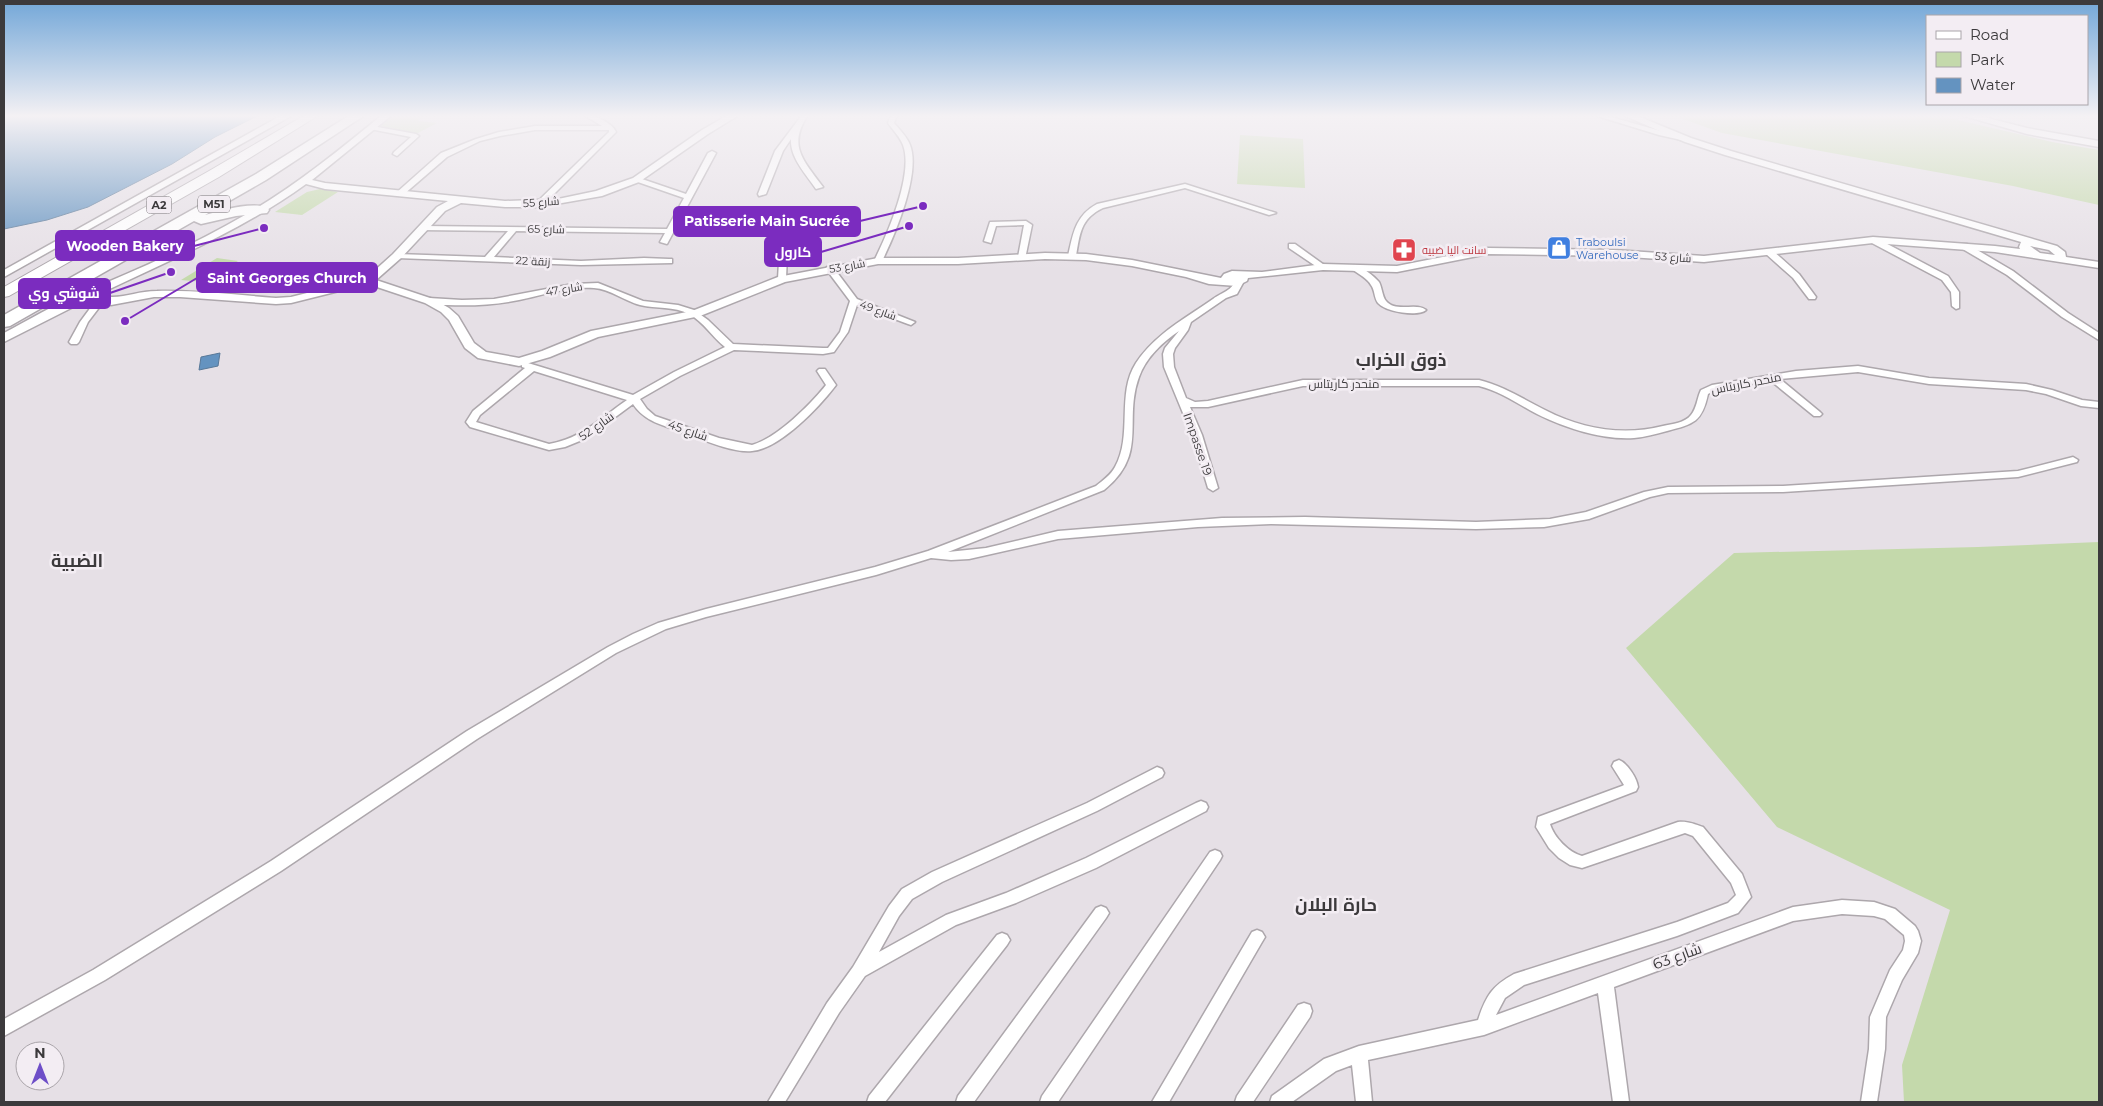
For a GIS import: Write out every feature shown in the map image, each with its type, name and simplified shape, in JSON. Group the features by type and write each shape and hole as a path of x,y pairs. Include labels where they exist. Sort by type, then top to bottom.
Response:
{"highway":[{"name":"A2","path":"4,293 226,167"},
{"name":"M51","path":"4,309 182,211 258,167"},
{"name":"M51","path":"4,322 278,167"},
{"path":"167,231 224,214 262,210"}],"street":[{"path":"4,274 196,167"},
{"path":"4,338 83,296 191,247 262,210 322,167"},
{"path":"400,193 431,167"},
{"path":"539,204 577,167"},
{"name":"شارع 55","path":"440,203 458,200 539,204 598,194 636,180 655,167"},
{"path":"664,242 704,167"},
{"path":"762,194 773,167"},
{"path":"806,167 819,187"},
{"path":"878,261 886,247 905,192 907,167"},
{"path":"1778,167 2036,243 2056,255"},
{"path":"636,180 687,196"},
{"path":"83,296 110,302 154,294 180,294 276,302 338,289 364,280 393,259 423,228 440,203 400,193 325,186 304,181"},
{"path":"295,188 325,186"},
{"path":"1072,256 1079,222 1090,210 1185,186 1272,213"},
{"path":"988,241 993,224 1026,223 1028,225 1022,257"},
{"path":"1971,224 2024,247 2036,256"},
{"name":"شارع 65","path":"423,228 669,230"},
{"path":"488,259 514,229"},
{"path":"782,279 784,229"},
{"path":"1985,231 2001,244 1995,248"},
{"path":"1873,240 1945,278 1955,292 1956,306"},
{"name":"شارع 53","path":"1189,274 1209,281 1232,283 1262,275 1323,267 1404,268 1471,254 1498,251 1614,254 1704,259 1873,240 1995,248"},
{"path":"1995,248 2024,247 2026,244 2036,243"},
{"path":"1292,246 1323,267"},
{"path":"1964,246 2010,273 2065,315 2099,337"},
{"path":"886,247 892,260"},
{"path":"1995,248 2036,256 2056,255 2099,265"},
{"path":"1995,248 2010,273"},
{"path":"1769,252 1796,276 1812,297"},
{"name":"شارع 53","path":"519,362 546,354 595,334 696,314 782,279 878,261 958,262 1022,257 1072,256 1112,260 1232,283"},
{"name":"زنقة 22","path":"393,259 488,259 581,263 644,260 669,262"},
{"path":"1356,268 1375,283 1382,302 1388,306 1400,310 1422,310"},
{"name":"شارع 49","path":"830,269 854,301 911,322"},
{"path":"364,280 429,301 454,318 469,345 475,351 493,358 519,362 531,368 635,399"},
{"path":"4,1028 83,984 276,866 472,734 637,637 662,626 706,613 876,571 932,554 1089,494 1100,488 1115,476 1121,465 1126,445 1134,377 1151,350 1189,321 1232,283"},
{"name":"شارع 47","path":"429,301 460,304 490,302 549,290 592,285 602,286 626,298 643,303 682,308 696,314"},
{"path":"74,342 84,322 100,301"},
{"path":"696,314 727,345 732,347 824,351 831,350 844,332 854,301"},
{"path":"1182,400 1168,357 1169,350 1182,334 1189,321"},
{"name":"شارع 52","path":"531,368 476,413 471,422 474,425 540,445 558,447 579,439 635,399 732,347"},
{"name":"منحدر كاريتاس","path":"1182,400 1194,404 1208,404 1303,383 1479,383 1500,389 1558,420 1611,433 1628,435 1680,425 1694,420 1700,408 1704,392 1708,389 1773,378 1858,369 1929,381 2026,386 2081,403 2099,405"},
{"name":"شارع 45","path":"635,399 652,418 719,440 753,448 760,446 792,425 826,393 832,385 822,371"},
{"path":"1773,378 1818,414"},
{"name":"Impasse 19","path":"1182,400 1197,435 1213,488"},
{"path":"932,554 957,556 975,554 1056,535 1227,521 1272,520 1468,526 1546,523 1589,515 1649,493 1663,490 1700,488 1783,489 2018,474 2073,460"},
{"path":"1484,1027 1492,1000 1502,988 1520,979 1687,926 1733,908 1744,897 1737,879 1698,831 1693,828 1678,828 1582,862 1572,861 1561,851 1543,827 1543,821 1582,804 1627,790 1631,787 1631,784 1619,766"},
{"path":"776,1102 833,1008 859,972 894,911 907,894 937,877 1092,807 1157,773"},
{"path":"859,972 951,920 1011,898 1091,863 1201,807"},
{"path":"1048,1102 1092,1041 1215,856"},
{"name":"شارع 63","path":"1278,1102 1330,1065 1359,1054 1484,1027 1792,914 1842,907 1874,909 1890,914 1910,931 1912,940 1910,953 1896,975 1878,1017 1877,1049 1869,1102"},
{"path":"964,1102 1101,913"},
{"path":"1160,1102 1257,937"},
{"path":"875,1102 1002,940"},
{"path":"1605,982 1621,1102"},
{"path":"1243,1102 1304,1011"},
{"path":"1359,1054 1364,1102"}],"green space":[{"path":"1238,167 1304,167 1305,188 1237,184"},
{"path":"1907,167 2099,167 2099,205 2013,186"},
{"path":"320,189 338,192 302,215 275,212 307,192"},
{"path":"217,258 238,261 204,282 181,280"},
{"path":"2099,542 2099,1102 1904,1102 1902,1065 1950,910 1777,827 1626,648 1734,553"}],"water":[{"path":"4,167 167,167 88,207 47,220 4,229"},
{"path":"220,353 218,366 199,370 201,357"}],"place":[{"name":"Patisserie Main Sucrée","path":"923,206"},
{"name":"كارول","path":"909,226"},
{"name":"Wooden Bakery","path":"264,228"},
{"name":"Traboulsi Warehouse","path":"1559,248"},
{"name":"سانت اليا ضبيه","path":"1404,250"},
{"name":"شوشي وي","path":"171,272"},
{"name":"Saint Georges Church","path":"125,321"}],"district":[{"name":"ذوق الخراب","path":"1401,360"},
{"name":"الضبية","path":"77,561"},
{"name":"حارة البلان","path":"1336,905"}]}
